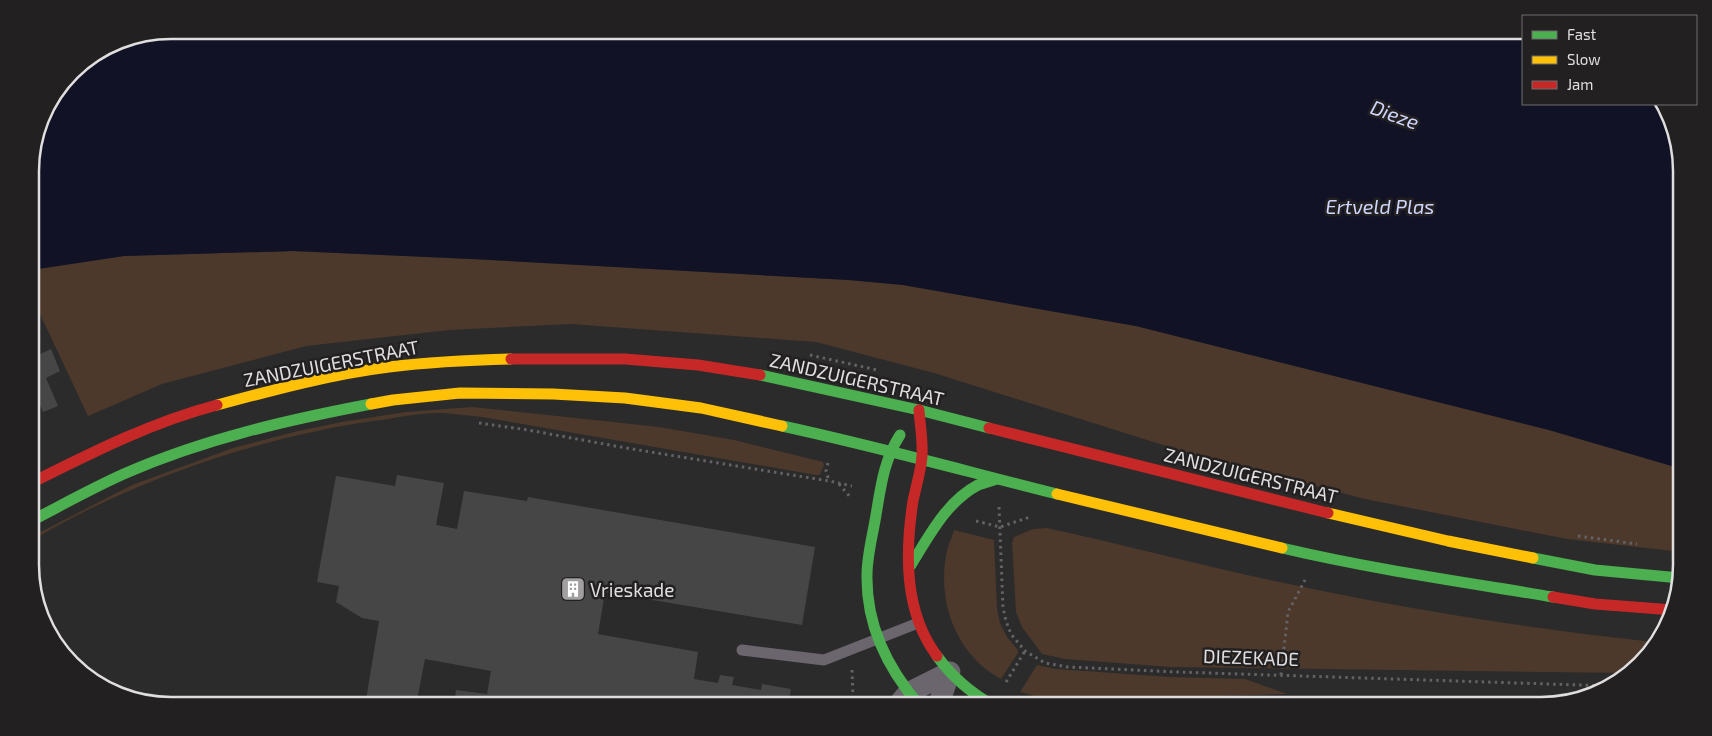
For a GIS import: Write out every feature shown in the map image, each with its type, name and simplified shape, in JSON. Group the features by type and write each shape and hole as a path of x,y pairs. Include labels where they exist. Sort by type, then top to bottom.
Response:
{"main road":[{"name":"ZANDZUIGERSTRAAT","path":"39,479 114,442 200,409 306,382 388,366 454,360 625,359 698,365 769,376 919,410 1305,508 1448,541 1596,570 1673,577"},
{"path":"39,517 126,473 212,441 294,419 393,400 460,393 553,394 625,398 701,408 890,450 1312,555 1595,604 1665,609"},
{"path":"906,697 887,661 879,638 869,604 867,573 880,493 890,450 919,410"},
{"path":"919,410 922,458 913,504 910,566 912,605 918,623 932,649 950,672 968,689 980,697"},
{"path":"910,566 946,512 978,486 997,478"}],"street":[{"path":"914,697 950,672"},
{"path":"941,697 950,672"}],"lane":[{"path":"742,650 824,660 918,623"}],"path":[{"path":"471,422 829,481 880,493"},
{"path":"946,512 1000,527 1028,517 1037,517"},
{"name":"DIEZEKADE","path":"1000,527 1003,608 1006,621 1011,634 1024,651 1045,663 1068,667 1596,686"},
{"path":"1281,675 1288,612 1308,576"},
{"path":"998,697 1024,651"}],"shaded area":[{"path":"293,251 849,280 903,285 1136,326 1549,430 1673,466 1673,551 1567,539 1365,499 1179,450 934,373 816,342 571,324 449,330 306,346 162,384 88,416 39,312 39,269 124,256"},
{"path":"472,407 659,427 734,440 823,462 824,465 820,475 816,475 482,417 426,413 285,438 196,464 111,499 39,536 39,533 132,485 233,448 298,431 406,412"},
{"path":"1047,528 1263,578 1383,603 1518,625 1649,642 1635,659 1618,673 1170,667 1065,659 1042,654 1022,627 1016,612 1012,543 1014,537 1033,529"},
{"path":"954,530 994,540 997,609 1000,623 1007,637 1018,650 1018,653 1001,679 984,668 971,655 962,643 950,616 944,586 944,571"},
{"path":"1037,665 1056,669 1170,677 1245,679 1287,694 1182,697 1038,697 1020,692"}],"water":[{"name":"Ertveld Plas","path":"162,39 1522,39 1522,105 1656,105 1669,136 1673,170 1673,466 1549,430 1136,326 903,285 849,280 293,251 124,256 39,269 39,162 43,136 52,112 71,84 84,71 112,52 145,41"}],"building":[{"path":"51,349 60,371 46,378 58,406 43,412 39,403 39,355"},
{"name":"Vrieskade","path":"397,475 444,483 436,525 457,529 464,491 527,501 528,497 815,547 802,625 605,592 598,634 698,652 694,679 718,683 720,675 734,677 732,685 761,690 762,684 791,689 790,697 455,697 456,690 487,694 491,671 425,659 418,697 366,697 379,621 362,618 336,602 339,586 317,582 336,476 395,486"}],"traffic: fast":[{"path":"760,375 919,410 989,428"},
{"path":"39,517 114,478 185,450 277,424 371,404"},
{"path":"782,426 886,450 1057,494"},
{"path":"900,435 890,454 882,483 867,575 870,611 875,629 889,661 912,697"},
{"path":"911,565 932,531 957,500 978,485 997,479"},
{"path":"1282,548 1383,569 1553,597"},
{"path":"1533,558 1595,570 1673,577"},
{"path":"937,656 962,684 980,697"}],"traffic: slow":[{"path":"217,405 303,383 368,370 404,365 511,359"},
{"path":"371,404 460,393 553,394 625,398 701,408 782,426"},
{"path":"1057,494 1282,548"},
{"path":"1328,513 1448,541 1533,558"}],"traffic: jam":[{"path":"511,359 625,359 698,365 760,375"},
{"path":"39,479 145,429 217,405"},
{"path":"919,410 922,456 910,521 908,561 913,601 918,621 926,639 937,656"},
{"path":"989,428 1328,513"},
{"path":"1553,597 1595,604 1665,609"}],"place":[{"name":"Vrieskade","path":"573,589"}],"water label":[{"name":"Dieze","path":"1395,114"}]}
